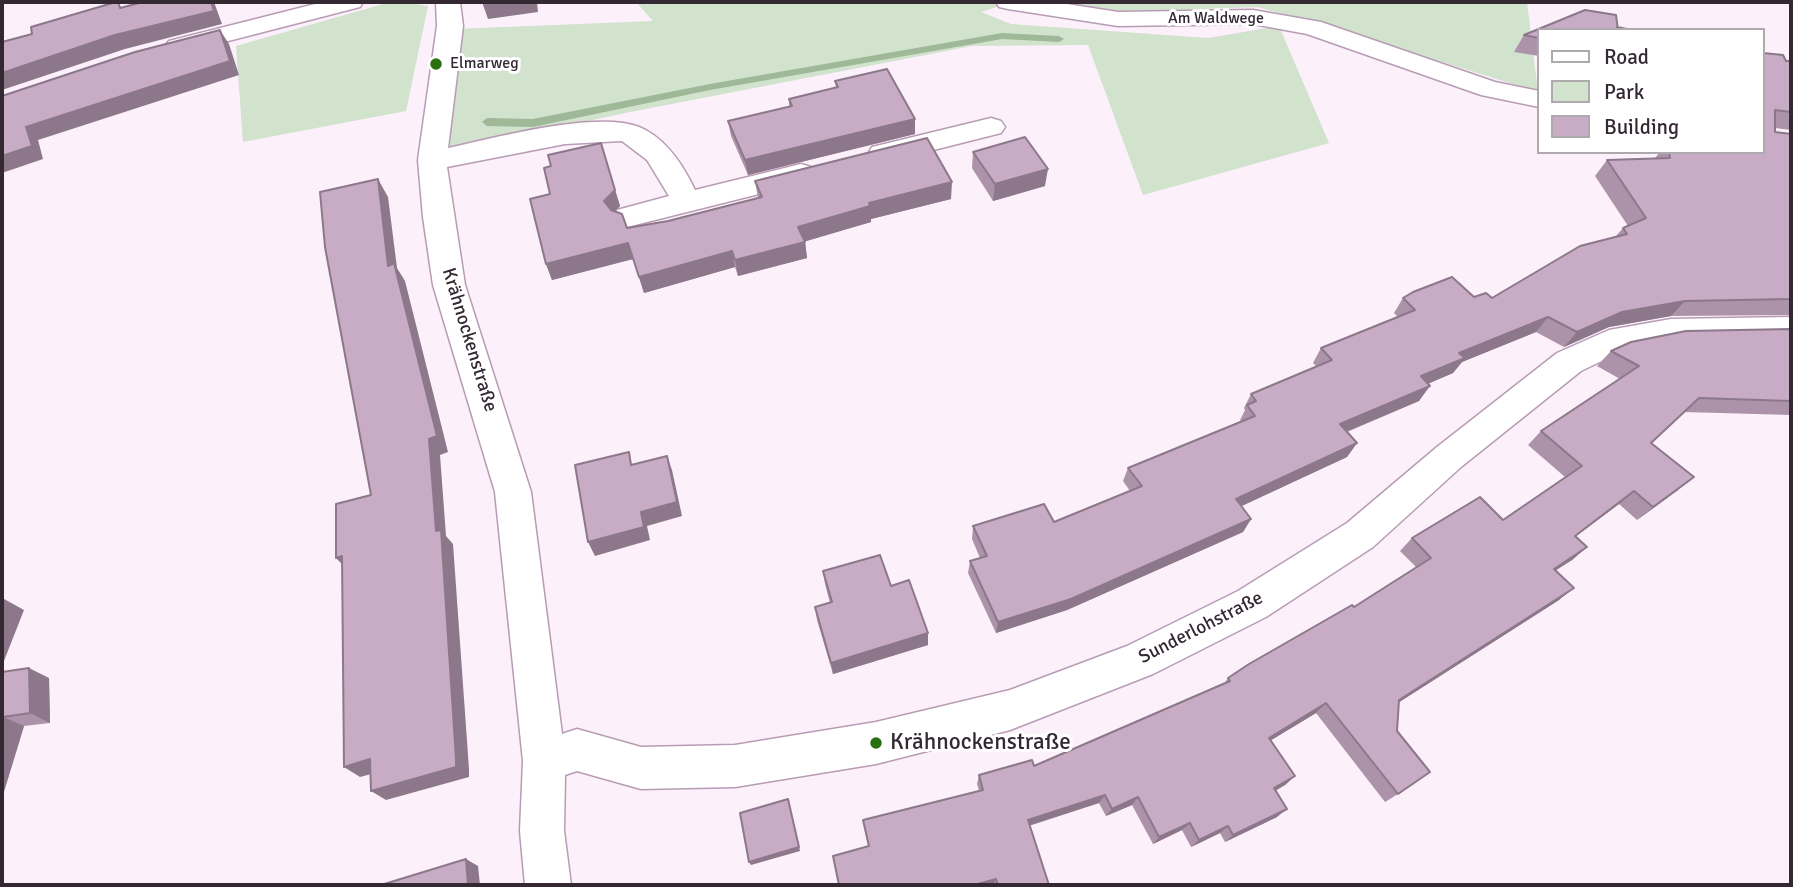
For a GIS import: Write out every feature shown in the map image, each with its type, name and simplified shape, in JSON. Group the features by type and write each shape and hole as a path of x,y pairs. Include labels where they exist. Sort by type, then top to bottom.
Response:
{"street":[{"path":"159,51 351,2"},
{"name":"Krähnockenstraße","path":"448,2 450,26 432,160 449,285 513,492 544,761 542,831 548,885"},
{"name":"Am Waldwege","path":"1008,2 1118,19 1253,17 1283,21 1312,27 1490,89 1538,99"},
{"path":"627,217 991,127"},
{"path":"432,160 570,134 628,132 660,155 677,180 686,202"},
{"name":"Sunderlohstraße","path":"544,761 577,750 641,768 735,766 876,743 1010,710 1139,660 1252,604 1360,535 1449,457 1569,362 1609,343 1671,331 1791,329"}],"green space":[{"path":"404,2 428,6 406,111 243,142 236,46 383,4"},
{"path":"636,2 1012,2 981,12 1011,24 1208,38 1279,26 1329,143 1143,195 1088,45 972,46 630,112 442,152 455,29 653,21"},
{"path":"1030,2 1527,2 1538,92 1334,28 1257,7 1124,12"}],"building":[{"path":"116,2 120,8 143,2 211,2 214,11 115,35 2,73 2,42 32,34 31,27"},
{"path":"1585,10 1616,15 1618,28 1541,28"},
{"path":"1538,29 1538,38 1524,35"},
{"path":"220,30 230,61 26,127 32,146 2,156 2,96 135,52"},
{"path":"1765,53 1783,55 1786,61 1791,61 1791,112 1775,110 1775,132 1791,134 1791,299 1685,301 1622,312 1577,332 1548,317 1459,353 1465,358 1421,376 1430,386 1340,424 1357,443 1236,499 1251,519 1071,599 998,622 970,561 987,556 973,526 1044,504 1054,522 1142,486 1128,468 1255,416 1247,405 1256,401 1251,394 1332,360 1321,348 1415,310 1403,298 1413,292 1452,277 1474,297 1486,293 1492,298 1580,246 1627,234 1623,228 1646,218 1607,160 1670,158 1669,154 1765,154"},
{"path":"887,69 915,119 745,160 728,121 792,106 789,99 838,87 835,81"},
{"path":"1025,137 1048,169 995,184 973,152"},
{"path":"927,138 952,182 869,203 870,206 798,227 805,242 735,260 732,251 639,277 628,243 546,264 530,199 550,194 544,168 551,166 548,155 601,143 615,190 604,201 611,210 622,214 627,228 668,221 762,197 755,181"},
{"path":"378,179 388,266 394,263 437,436 429,439 436,531 441,530 456,767 371,791 370,759 344,767 342,556 336,558 336,504 371,495 325,247 320,192"},
{"path":"1791,329 1791,401 1699,398 1651,443 1694,477 1653,507 1634,491 1575,536 1587,547 1554,569 1574,588 1399,700 1397,731 1430,772 1398,794 1326,703 1269,738 1295,776 1274,788 1287,809 1233,835 1228,826 1199,840 1190,823 1159,837 1138,797 1112,809 1105,795 1028,820 1049,885 998,885 996,879 974,885 839,885 833,856 869,846 863,820 983,790 979,775 1032,760 1034,766 1230,681 1228,678 1249,664 1352,605 1354,607 1431,558 1412,538 1480,497 1503,520 1582,466 1541,431 1639,366 1611,351 1631,342 1686,331"},
{"path":"629,452 631,465 667,456 677,502 641,512 644,527 588,542 575,465"},
{"path":"880,555 891,586 909,580 928,633 831,663 815,607 832,602 823,571"},
{"path":"29,668 30,713 3,717 2,721 2,672"},
{"path":"788,799 799,847 749,862 740,813"},
{"path":"466,859 468,885 381,885"}],"waterway":[{"path":"487,122 533,123 710,87 1002,36 1059,39"}],"place":[{"name":"Elmarweg","path":"436,64"},
{"name":"Krähnockenstraße","path":"876,743"}]}
